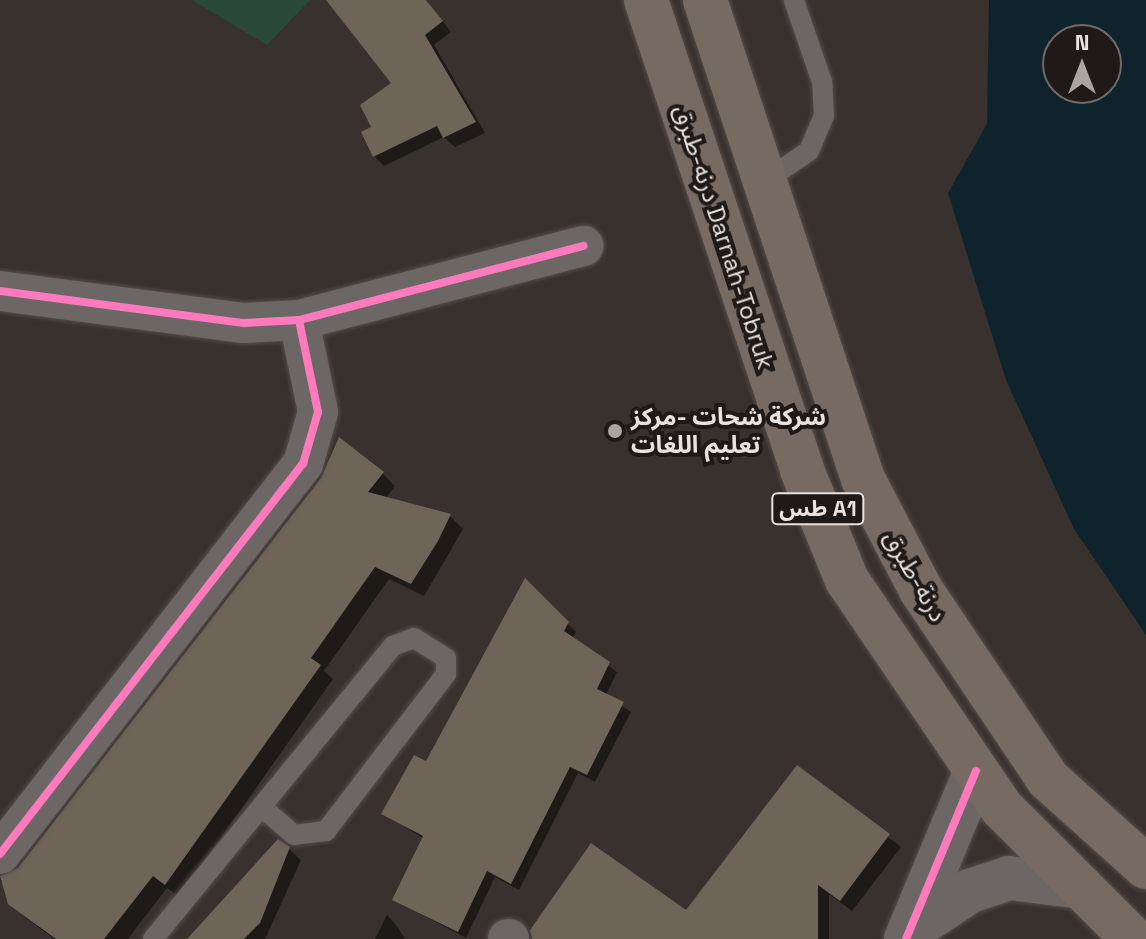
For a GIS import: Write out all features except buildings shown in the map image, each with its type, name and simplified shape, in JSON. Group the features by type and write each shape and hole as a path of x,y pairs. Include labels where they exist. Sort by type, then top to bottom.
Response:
{"highway":[{"name":"درنه-طبرق Darnah-Tobruk","path":"646,0 802,470 847,580 976,771 1081,887 1133,939"},
{"name":"درنة-طبرق","path":"705,0 863,479 921,590 1048,779 1146,867"}],"street":[{"path":"0,291 230,321 299,320 584,246"},
{"path":"0,854 303,464 318,412 299,320"},
{"path":"911,933 976,771"},
{"path":"911,933 970,891 1009,878 1081,887"}],"lane":[{"path":"765,181 809,151 824,116 822,82 794,0"},
{"path":"153,939 264,809 393,646 414,638 446,658 446,674 326,831 294,835 264,809"}],"green space":[{"path":"192,0 310,0 267,45"}],"water":[{"path":"989,0 1146,0 1146,635 1074,529 1006,380 948,193 987,124"}],"cycle path":[{"path":"0,291 244,323 299,320 584,246"},
{"path":"0,854 303,464 318,412 299,320"},
{"path":"906,939 976,771"}],"place":[{"name":"شركة شحات -مركز تعليم اللغات","path":"615,431"}]}
